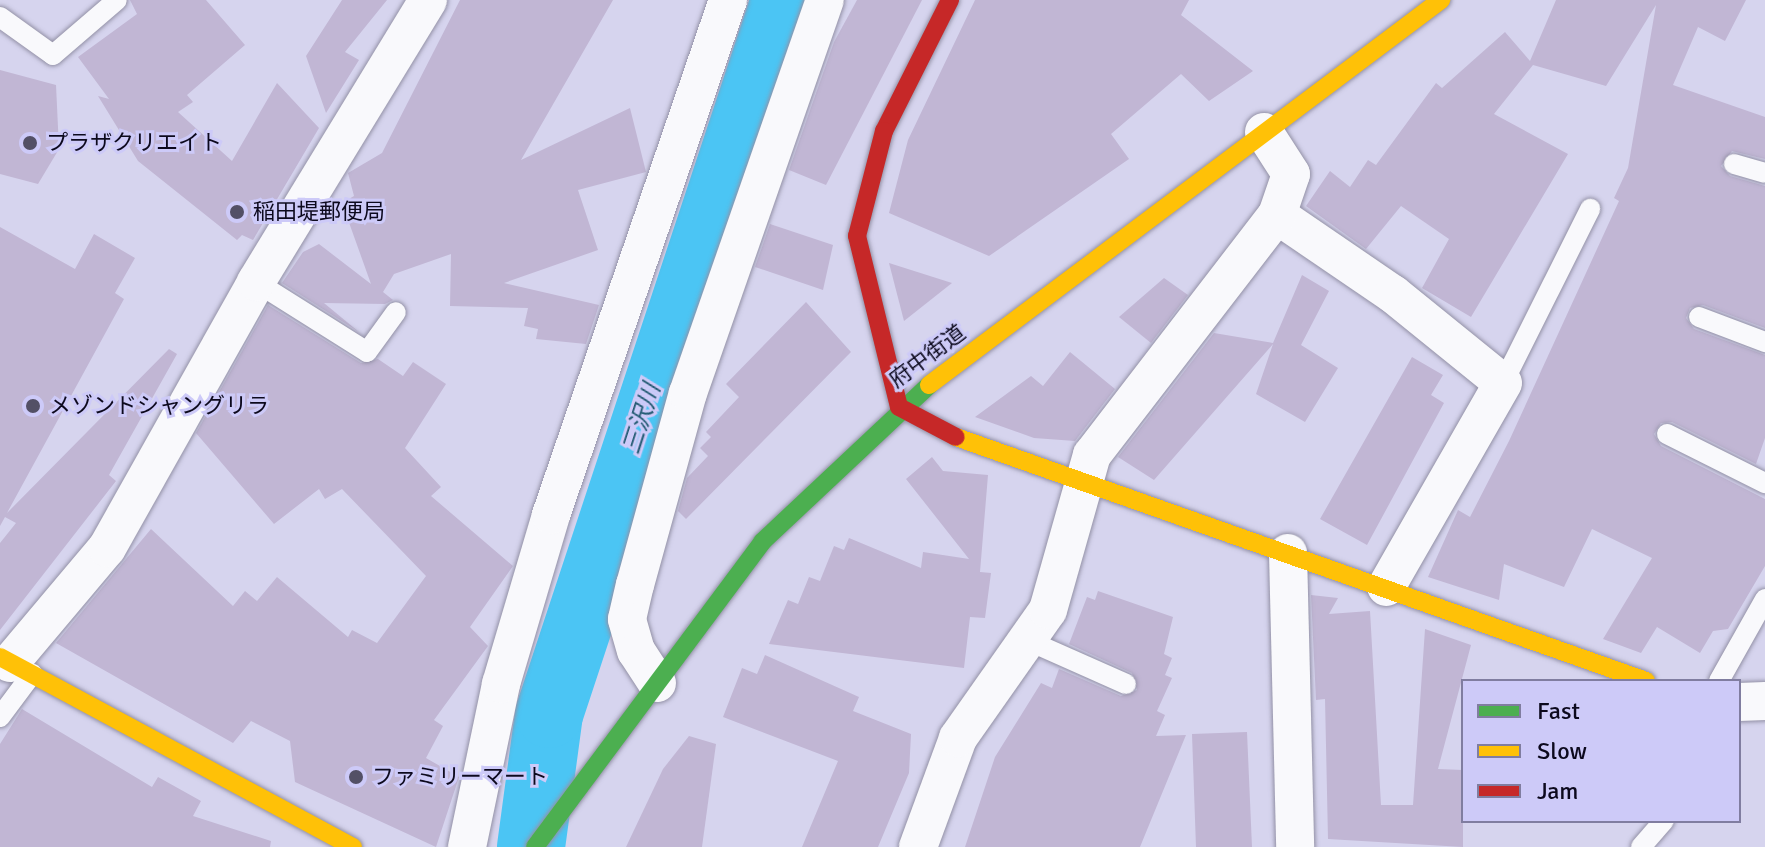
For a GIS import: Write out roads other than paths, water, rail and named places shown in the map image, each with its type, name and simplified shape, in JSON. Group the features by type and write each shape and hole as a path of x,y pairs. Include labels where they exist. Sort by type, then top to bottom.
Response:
{"street":[{"path":"353,847 14,665 107,548 256,282 428,0"},
{"path":"467,847 501,684 551,515 728,0"},
{"path":"657,683 636,651 627,619 635,585 688,393 825,0"},
{"path":"950,0 884,131 857,236 899,407 951,435 1640,679"},
{"name":"府中街道","path":"542,844 561,813 762,542 899,407 1441,0"},
{"path":"918,847 958,738 1048,610 1092,455 1277,215 1291,174 1264,132"},
{"path":"1277,215 1393,294 1503,383 1386,587"},
{"path":"1288,553 1295,847"},
{"path":"1741,702 1765,701"}],"lane":[{"path":"0,17 53,55 117,0"},
{"path":"1734,164 1765,173"},
{"path":"1503,383 1590,209"},
{"path":"256,282 367,352 396,312"},
{"path":"1699,317 1765,342"},
{"path":"1667,434 1765,483"},
{"path":"1720,679 1765,599"},
{"path":"1029,641 1126,684"},
{"path":"0,717 14,665"},
{"path":"1641,847 1662,823"},
{"path":"542,844 562,847"}],"waterway":[{"name":"三沢川","path":"531,847 549,714 785,0"}],"place":[{"name":"プラザクリエイト","path":"30,143"},
{"name":"稲田堤郵便局","path":"237,212"},
{"name":"メゾンドシャングリラ","path":"33,406"},
{"name":"ファミリーマート","path":"356,777"}]}
